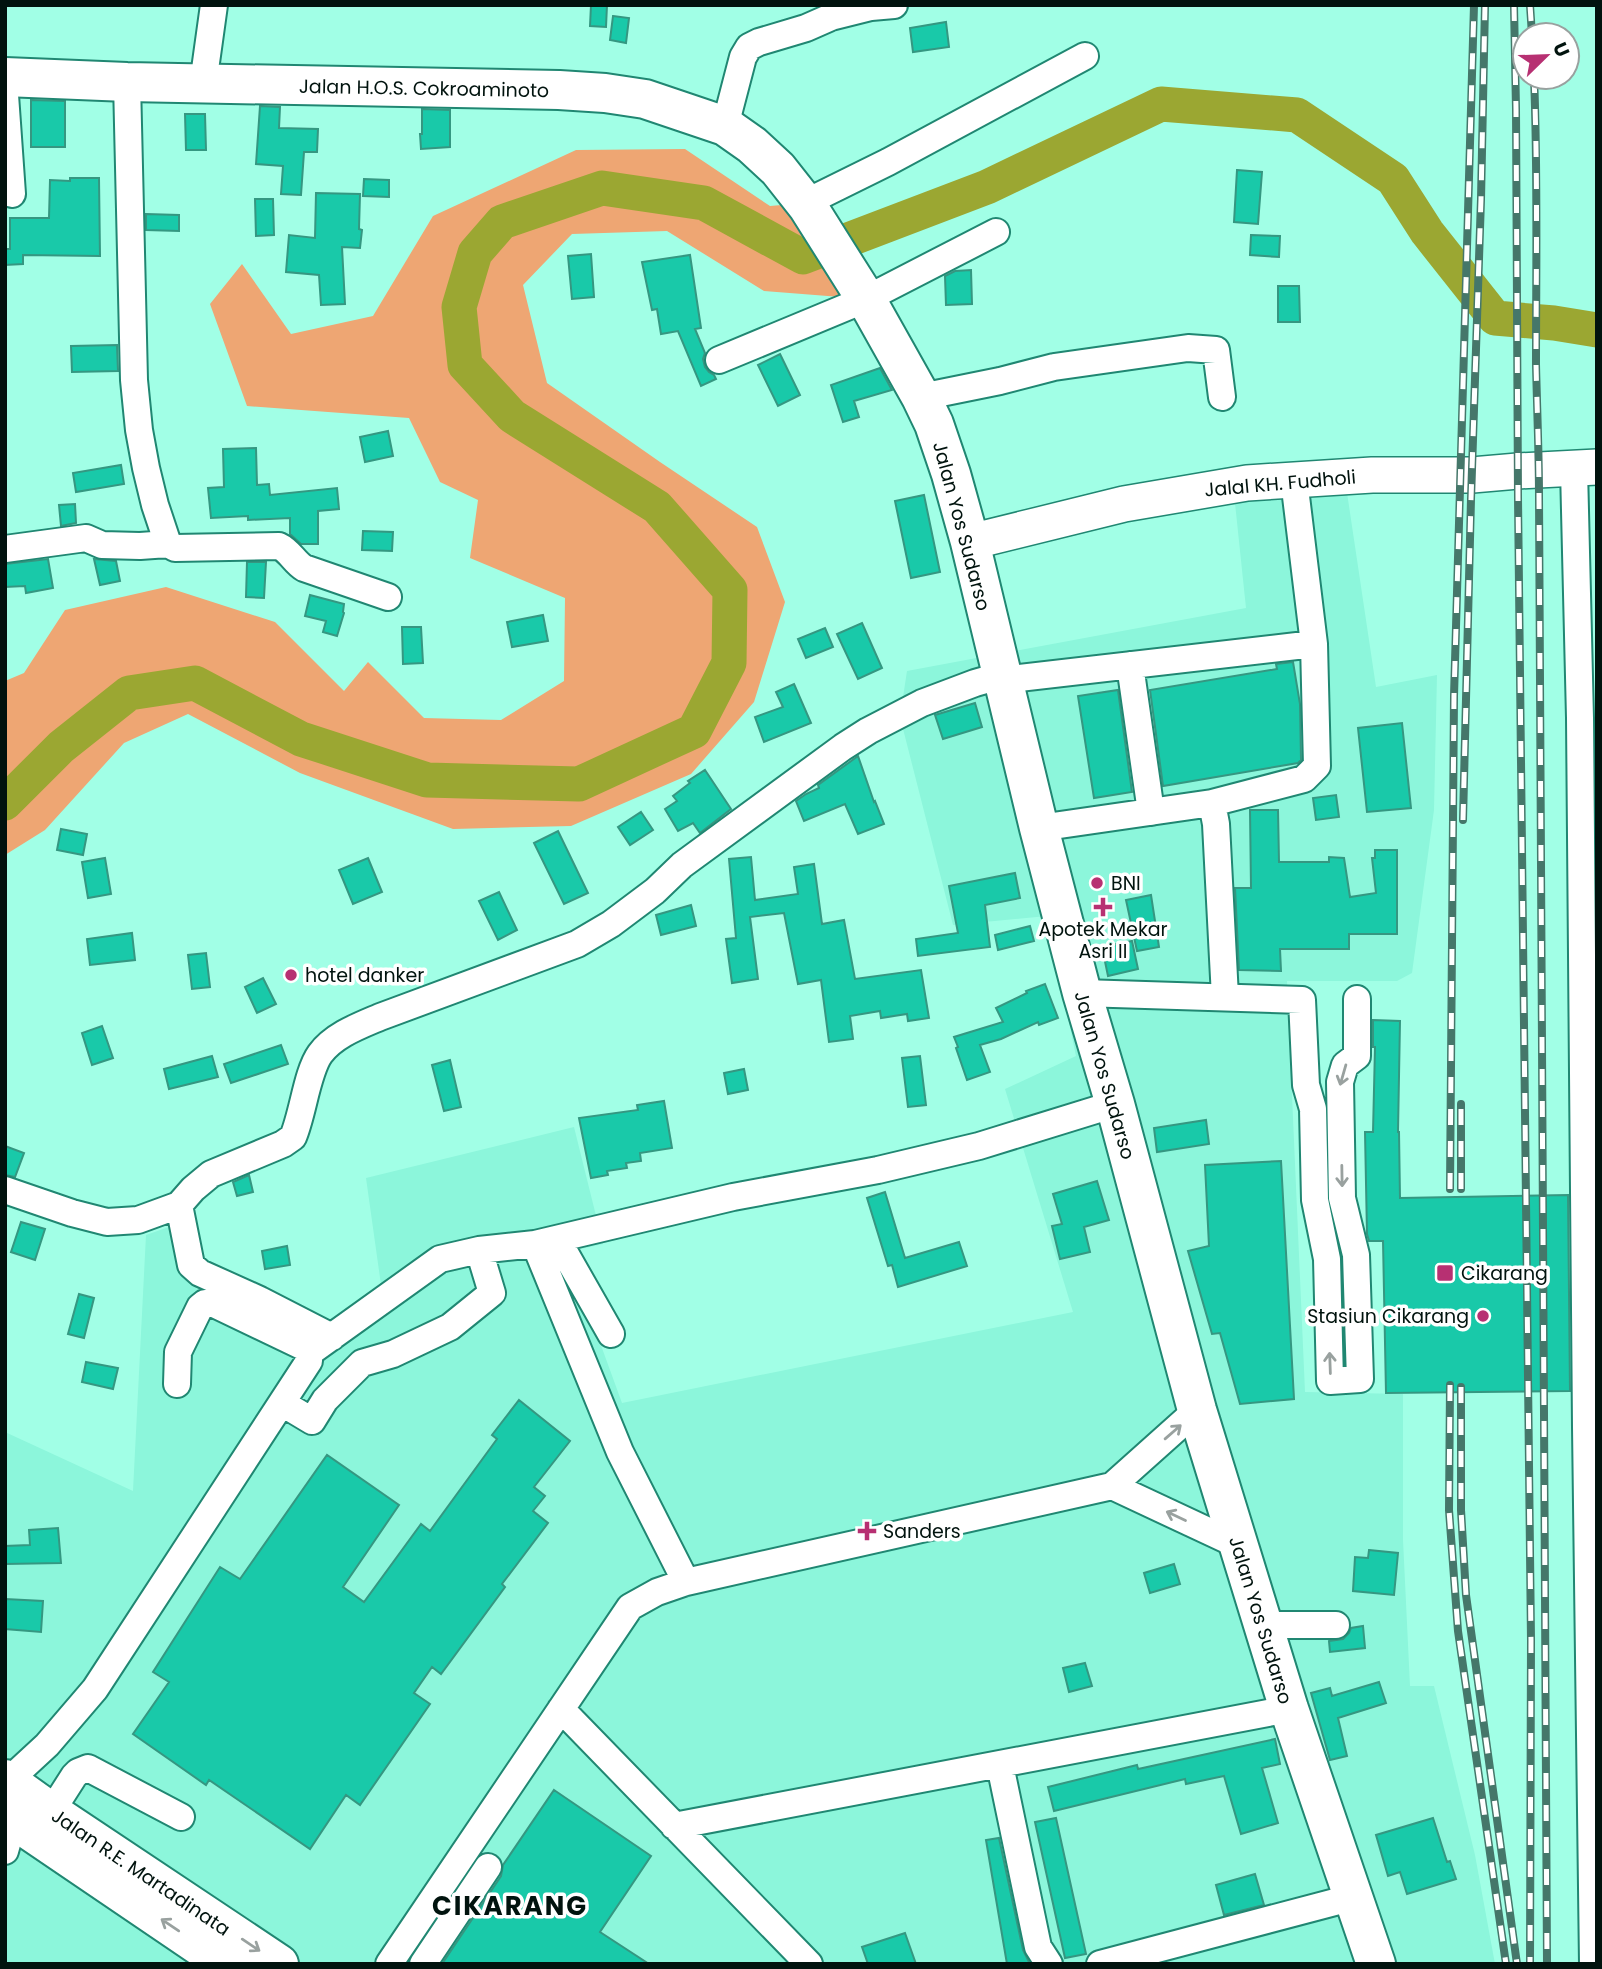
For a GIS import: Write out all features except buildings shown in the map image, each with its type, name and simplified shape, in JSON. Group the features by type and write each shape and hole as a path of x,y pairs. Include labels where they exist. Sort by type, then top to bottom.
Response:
{"highway":[{"name":"Jalan H.O.S. Cokroaminoto","path":"5,77 203,84 559,90 645,99 725,125 778,169 807,205"},
{"name":"Jalan Yos Sudarso","path":"807,205 865,297 921,397 934,424 951,474 1082,993 1115,1104 1197,1410 1289,1709 1376,1964"},
{"name":"Jalan R.E. Martadinata","path":"8,1809 51,1812 279,1964"},
{"name":"Jalan R.E. Martadinata","path":"8,1809 226,1964"}],"main road":[{"name":"Jalal KH. Fudholi","path":"970,542 1124,504 1247,483 1373,475 1472,475 1585,468"}],"street":[{"path":"203,84 214,5"},
{"path":"725,125 743,57 749,47 759,41 806,28 831,17 894,5"},
{"path":"807,205 1085,56"},
{"path":"127,82 135,393 146,468 167,544"},
{"path":"5,95 12,194"},
{"path":"719,360 865,297 996,232"},
{"path":"921,397 1055,367 1188,348 1228,350 1222,397"},
{"path":"1585,468 1593,1964"},
{"path":"1040,828 1212,803 1304,779 1317,766 1314,644 1294,480"},
{"path":"5,549 86,538 102,545 167,544 175,548 279,546 304,568 388,597"},
{"path":"5,1190 107,1222 138,1220 179,1205 211,1174 283,1144 293,1137 318,1056 329,1043 353,1028 577,944 611,924 654,891 682,865 843,747 922,703 989,680 1314,644"},
{"path":"1130,665 1152,812"},
{"path":"1212,803 1216,824 1225,998"},
{"path":"1082,993 1302,1000 1306,1085 1313,1109 1315,1200 1327,1259 1330,1381 1360,1379 1356,1255 1342,1198 1340,1108 1340,1082 1345,1065 1357,1056 1357,999"},
{"path":"309,1353 440,1259 479,1250 546,1242 733,1197 878,1170 979,1146 1115,1104"},
{"path":"1313,1109 1340,1108"},
{"path":"179,1205 191,1265 200,1273 332,1337"},
{"path":"546,1242 611,1334"},
{"path":"546,1242 620,1452 686,1582"},
{"path":"282,1403 312,1421 325,1400 362,1363 393,1354 450,1327 492,1293 479,1250"},
{"path":"8,1809 47,1745 95,1689 309,1361 309,1353 306,1348 223,1308 205,1303 200,1307 178,1352 177,1384"},
{"path":"391,1963 630,1607 657,1592 686,1582 1112,1486 1197,1410"},
{"path":"1112,1486 1238,1545"},
{"path":"1263,1625 1336,1625"},
{"path":"561,1709 809,1964"},
{"path":"674,1826 1289,1709"},
{"path":"1000,1765 1038,1947 1049,1964"},
{"path":"51,1812 74,1776 88,1768 181,1817"},
{"path":"423,1964 488,1867"},
{"path":"1100,1964 1354,1897"}],"shaded area":[{"path":"685,149 770,206 805,203 866,299 764,291 667,231 572,234 523,285 547,383 757,527 785,602 754,702 691,774 571,826 453,829 300,773 188,714 124,743 45,830 5,855 5,681 24,673 65,610 166,587 275,622 344,691 368,662 424,718 501,720 564,681 565,598 470,558 478,500 440,482 409,418 247,406 210,304 242,264 291,334 373,316 433,216 576,150"},
{"path":"1346,486 1376,687 1437,675 1434,810 1412,973 1397,981 1287,981 1305,1392 1403,1394 1403,1540 1410,1686 1434,1686 1475,1855 1495,1964 5,1964 5,1432 133,1491 146,1235 189,1220 209,1275 317,1335 382,1292 366,1178 574,1127 603,1244 567,1252 622,1403 1073,1312 1005,1089 1076,1056 1047,916 953,925 900,717 907,671 1246,608 1235,503"}],"waterway":[{"path":"5,803 61,747 129,693 195,683 301,739 427,780 579,784 694,731 729,663 730,590 657,507 512,416 465,365 459,307 475,253 502,222 602,188 704,203 803,257 987,187 1161,104 1297,115 1393,179 1427,232 1495,318 1597,330"}],"railway":[{"path":"1450,1189 1454,696 1474,5"},
{"path":"1463,820 1485,5"},
{"path":"1514,5 1531,1640 1530,1964"},
{"path":"1530,5 1531,21"},
{"path":"1534,91 1547,1964"},
{"path":"1461,1104 1461,1189"},
{"path":"1450,1385 1449,1510 1458,1631 1506,1964"},
{"path":"1461,1387 1461,1510 1466,1595 1517,1964"}],"place":[{"name":"BNI","path":"1097,883"},
{"name":"Apotek Mekar Asri II","path":"1103,907"},
{"name":"hotel danker","path":"291,975"},
{"name":"Cikarang","path":"1445,1273"},
{"name":"Stasiun Cikarang","path":"1483,1316"},
{"name":"Sanders","path":"867,1531"}],"district":[{"name":"CIKARANG","path":"510,1906"}]}
